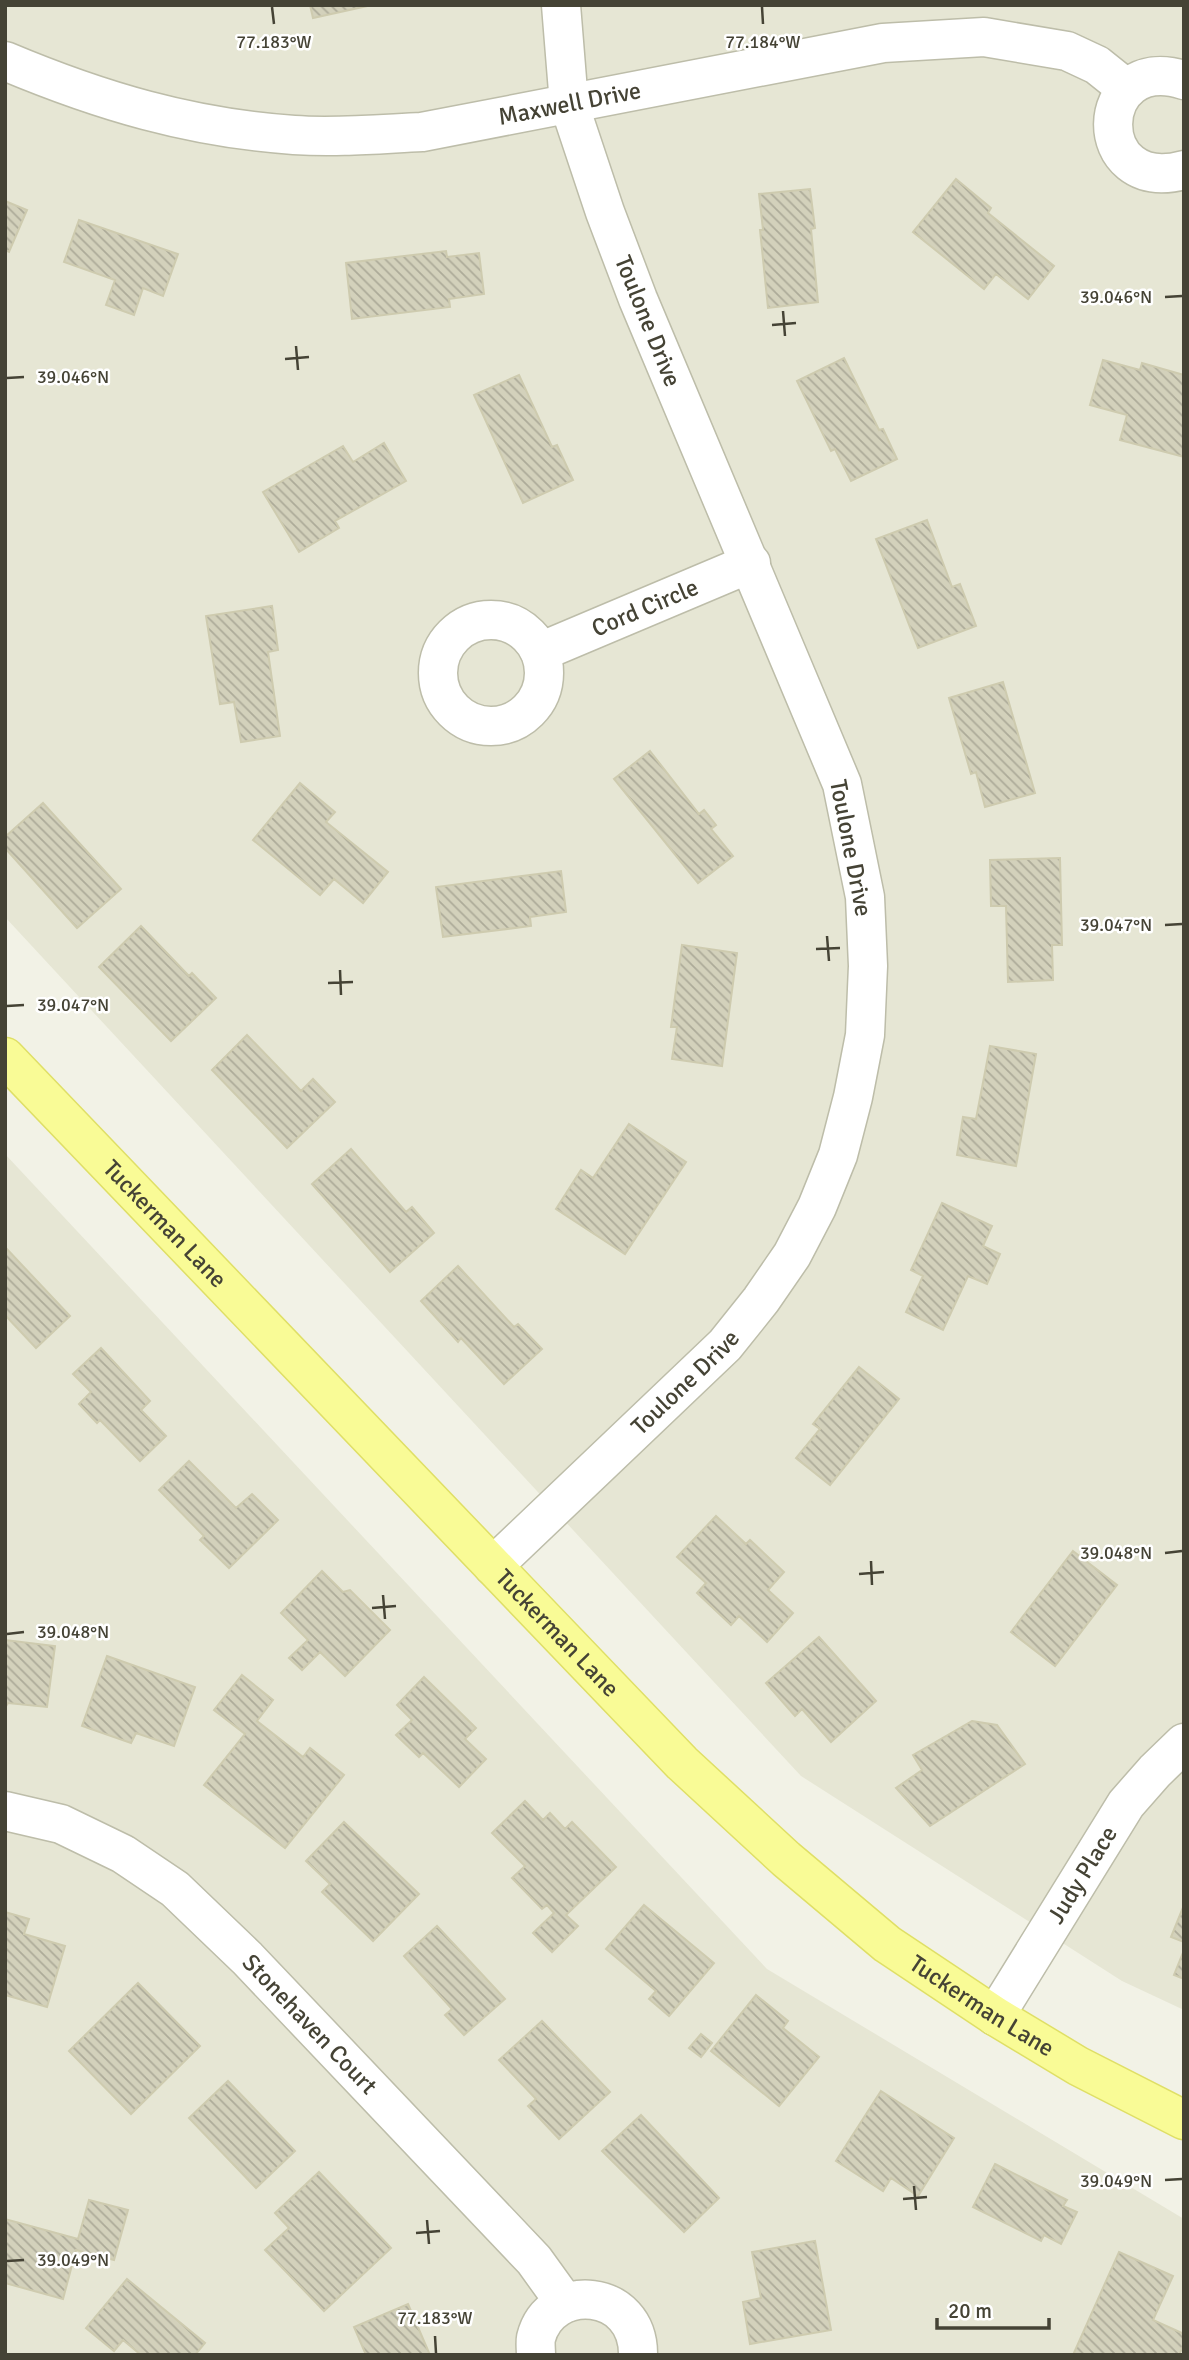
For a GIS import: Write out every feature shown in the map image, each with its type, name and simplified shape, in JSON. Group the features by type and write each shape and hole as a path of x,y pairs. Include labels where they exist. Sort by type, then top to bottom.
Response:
{"main road":[{"name":"Tuckerman Lane","path":"5,1057 682,1763 786,1859 887,1944 995,2017 1078,2066 1184,2120"}],"street":[{"name":"Toulone Drive","path":"492,1566 725,1345 761,1300 792,1255 817,1206 838,1155 865,1035 868,966 865,897 842,783 638,299 605,212 569,104 561,5"},
{"name":"Maxwell Drive","path":"5,61 123,106 197,123 294,135 351,136 422,132 883,43 984,37 1066,51 1097,65 1127,89"},
{"path":"1184,80 1155,75 1140,80 1127,89 1118,101 1112,132 1117,147 1138,169 1153,174 1184,170"},
{"name":"Cord Circle","path":"540,652 751,563"},
{"name":"Judy Place","path":"995,2017 1126,1804 1155,1770 1184,1743"},
{"name":"Stonehaven Court","path":"5,1811 61,1824 122,1854 175,1889 247,1958 534,2260 565,2303"},
{"path":"536,2355 536,2338 547,2317 565,2303 588,2299 610,2304 628,2318 638,2340 638,2355"}],"shaded area":[{"path":"5,5 1184,5 1184,2010 1122,1981 801,1776 5,917"},
{"path":"5,1154 767,1969 1184,2219 1184,2355 5,2355"}],"building":[{"path":"310,5 372,5 313,18"},
{"path":"956,179 991,208 988,213 1054,266 1028,299 996,274 984,289 913,232"},
{"path":"810,189 815,228 811,229 818,302 768,308 759,194"},
{"path":"5,201 27,210 9,252 5,250"},
{"path":"79,220 178,254 163,296 143,288 134,315 106,305 115,280 64,262"},
{"path":"446,251 447,257 479,253 484,294 449,299 450,307 352,319 346,263"},
{"path":"844,358 879,430 883,429 897,459 851,481 835,449 831,451 797,381"},
{"path":"1103,360 1140,370 1142,363 1184,375 1184,457 1120,440 1127,415 1090,405"},
{"path":"519,375 552,447 557,445 573,480 523,503 474,395"},
{"path":"384,443 406,481 335,521 339,528 299,552 263,492 343,446 353,462"},
{"path":"927,520 952,587 960,584 976,626 918,648 876,539"},
{"path":"272,606 278,650 268,652 280,736 241,742 234,702 220,704 206,616"},
{"path":"1003,682 1035,793 985,807 976,772 971,774 949,698"},
{"path":"650,751 699,814 704,810 716,825 711,829 733,856 698,883 614,779"},
{"path":"300,783 335,812 326,822 388,872 363,903 334,879 320,895 253,840"},
{"path":"43,803 121,889 77,928 5,848 5,837"},
{"path":"1060,858 1062,945 1052,945 1053,980 1008,982 1006,906 991,906 990,860"},
{"path":"561,871 566,912 530,917 531,926 443,937 436,887"},
{"path":"141,926 189,976 192,973 216,998 171,1041 99,967"},
{"path":"682,945 737,953 722,1066 672,1059 677,1027 671,1027"},
{"path":"247,1035 301,1091 313,1079 335,1102 287,1148 212,1070"},
{"path":"990,1046 1036,1054 1016,1166 957,1155 963,1117 976,1119"},
{"path":"629,1124 686,1162 625,1254 556,1209 581,1170 593,1178"},
{"path":"351,1149 406,1212 412,1207 434,1233 390,1272 312,1184"},
{"path":"942,1203 992,1226 983,1246 1000,1254 987,1284 968,1276 943,1330 906,1312 923,1276 911,1270"},
{"path":"5,1247 70,1316 36,1348 5,1315"},
{"path":"458,1266 514,1327 518,1324 542,1349 504,1384 461,1338 458,1342 421,1301"},
{"path":"101,1348 150,1401 141,1410 166,1436 140,1461 100,1420 97,1423 79,1404 91,1392 73,1374"},
{"path":"859,1367 899,1399 830,1485 796,1458 820,1429 813,1424"},
{"path":"189,1461 236,1508 252,1494 278,1520 229,1568 200,1540 204,1536 159,1490"},
{"path":"716,1516 746,1544 750,1540 784,1572 768,1590 793,1613 767,1642 739,1616 731,1625 697,1593 706,1583 677,1557"},
{"path":"1073,1551 1117,1585 1055,1666 1011,1632"},
{"path":"322,1571 343,1592 350,1590 390,1630 345,1676 320,1652 302,1670 289,1658 308,1640 281,1613"},
{"path":"819,1637 876,1701 831,1742 802,1709 795,1716 766,1683"},
{"path":"5,1640 55,1646 47,1707 8,1703 5,1708"},
{"path":"107,1656 195,1687 174,1746 136,1733 131,1743 82,1726"},
{"path":"242,1675 273,1700 257,1721 303,1757 310,1748 344,1775 285,1848 204,1785 245,1734 214,1710"},
{"path":"424,1677 476,1728 465,1739 486,1759 459,1787 423,1753 419,1757 396,1735 412,1720 397,1705"},
{"path":"972,1721 997,1725 1025,1764 930,1826 896,1788 922,1770 913,1755"},
{"path":"525,1801 543,1820 550,1813 565,1829 572,1822 616,1867 566,1915 578,1926 552,1952 533,1933 554,1913 547,1905 542,1909 512,1878 525,1866 492,1833"},
{"path":"344,1822 419,1894 373,1941 322,1892 330,1884 306,1861"},
{"path":"644,1905 714,1963 669,2016 649,1999 656,1991 606,1949"},
{"path":"1184,1905 1184,1942 1171,1937"},
{"path":"5,1912 29,1919 24,1934 65,1946 47,2007 5,1995"},
{"path":"437,1926 505,1999 464,2035 445,2015 452,2009 404,1956"},
{"path":"1184,1950 1184,1979 1174,1975"},
{"path":"138,1983 200,2046 131,2114 69,2051"},
{"path":"756,1995 788,2021 783,2028 819,2057 779,2106 711,2051"},
{"path":"542,2021 610,2092 559,2139 528,2106 536,2099 499,2060"},
{"path":"701,2034 712,2043 701,2057 689,2048"},
{"path":"228,2081 295,2151 256,2188 189,2118"},
{"path":"881,2091 954,2138 918,2196 891,2178 883,2191 836,2161"},
{"path":"641,2115 719,2198 684,2232 602,2151"},
{"path":"995,2164 1067,2200 1063,2206 1077,2212 1061,2244 1044,2235 1041,2241 973,2207"},
{"path":"319,2172 391,2248 324,2311 265,2250 289,2228 275,2213"},
{"path":"89,2200 128,2210 114,2260 76,2250 63,2299 5,2283 5,2219 78,2239"},
{"path":"815,2241 831,2330 750,2344 743,2302 761,2298 752,2252"},
{"path":"1119,2252 1173,2276 1153,2320 1184,2334 1184,2344 1179,2355 1073,2355"},
{"path":"127,2279 205,2343 195,2355 141,2355 123,2340 114,2351 86,2328"},
{"path":"408,2304 430,2355 366,2355 354,2327"}]}
